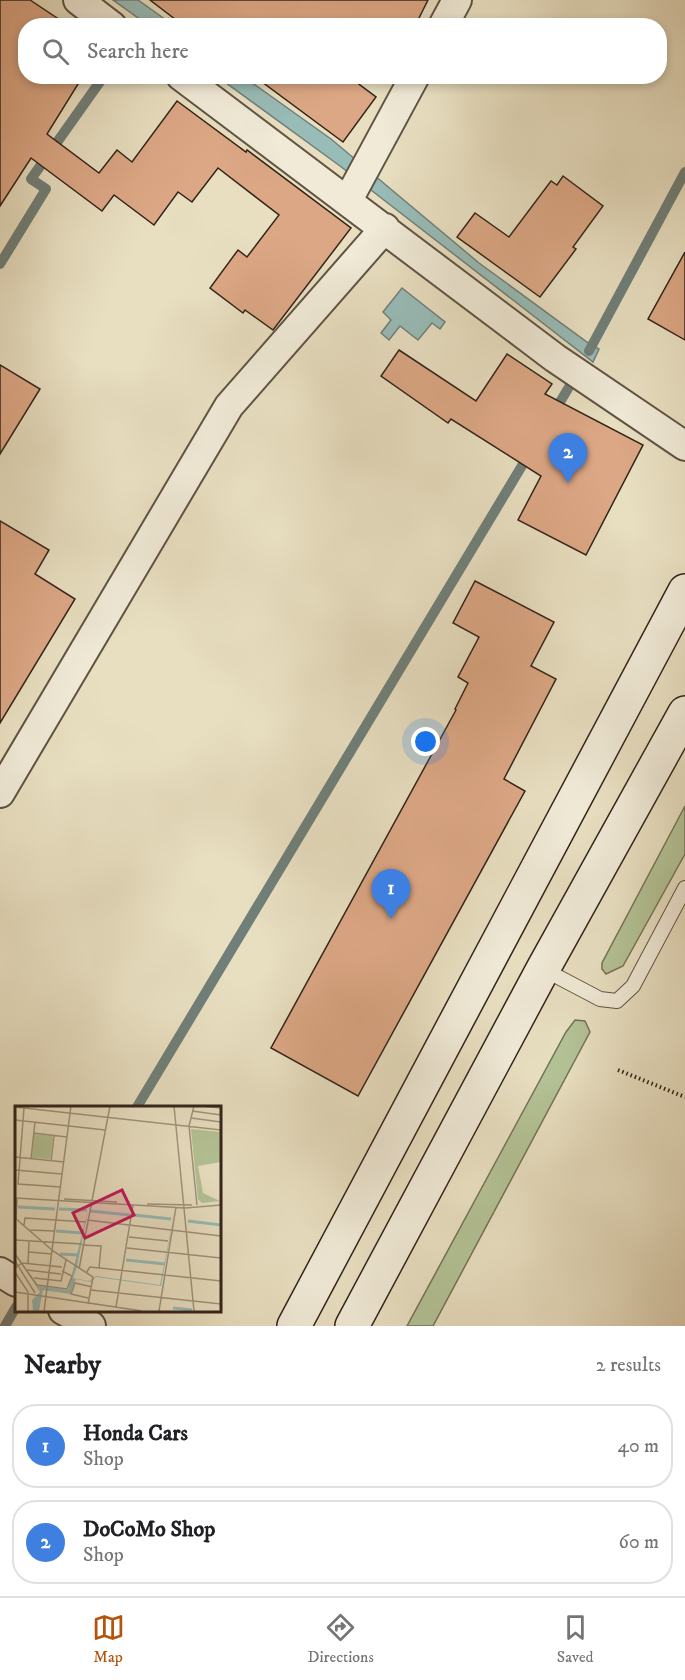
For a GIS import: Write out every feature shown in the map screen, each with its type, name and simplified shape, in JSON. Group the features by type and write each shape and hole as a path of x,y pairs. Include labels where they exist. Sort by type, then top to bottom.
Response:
{"street":[{"path":"78,0 102,18"},
{"path":"447,18 457,0"},
{"path":"194,84 357,183 385,228 555,358 685,446"},
{"path":"357,183 412,84"},
{"path":"0,793 229,406 385,228"},
{"path":"294,1326 685,591"},
{"path":"352,1326 543,969 685,713"},
{"path":"0,1272 15,1281"},
{"path":"65,1311 91,1326"}],"lane":[{"path":"543,969 600,999 618,1001 633,986 685,888"}],"path":[{"path":"618,1070 685,1097"}],"green space":[{"path":"685,806 685,854 623,966 606,974 602,969 602,963"},
{"path":"575,1020 585,1021 590,1032 433,1326 407,1326 566,1032"}],"water":[{"path":"113,0 138,0 163,18 138,18"},
{"path":"228,84 254,84 331,139 479,263 599,349 593,362 340,166"},
{"path":"402,288 445,322 440,329 432,323 418,340 400,326 389,340 381,333 391,320 383,312"}],"building":[{"path":"0,0 30,0 57,18 18,18 18,84 78,84 47,134 99,173 117,150 132,162 177,101 351,228 273,330 245,310 243,313 210,288 238,250 247,257 279,215 218,168 192,202 178,192 154,225 114,195 102,211 31,158 0,206"},
{"path":"150,0 428,0 419,18 174,18"},
{"path":"265,84 359,84 376,97 343,142"},
{"path":"563,176 603,206 573,247 576,249 540,297 457,237 475,213 509,237 551,181 557,185"},
{"path":"685,252 685,340 648,319"},
{"path":"399,350 476,401 507,354 552,384 545,394 643,445 586,555 518,520 541,476 451,419 448,423 381,376"},
{"path":"0,365 40,389 0,454"},
{"path":"0,521 49,550 35,574 75,599 0,723"},
{"path":"475,581 554,622 531,666 556,679 504,779 525,791 358,1096 271,1048 456,710 468,683 458,677 479,637 453,623"}],"waterway":[{"path":"0,264 46,189 31,179 98,84"},
{"path":"589,351 685,172"},
{"path":"554,412 569,387"},
{"path":"138,1106 529,454"},
{"path":"5,1326 15,1309"}],"place":[{"name":"DoCoMo Shop","path":"568,483"},
{"name":"Honda Cars","path":"391,919"}]}
